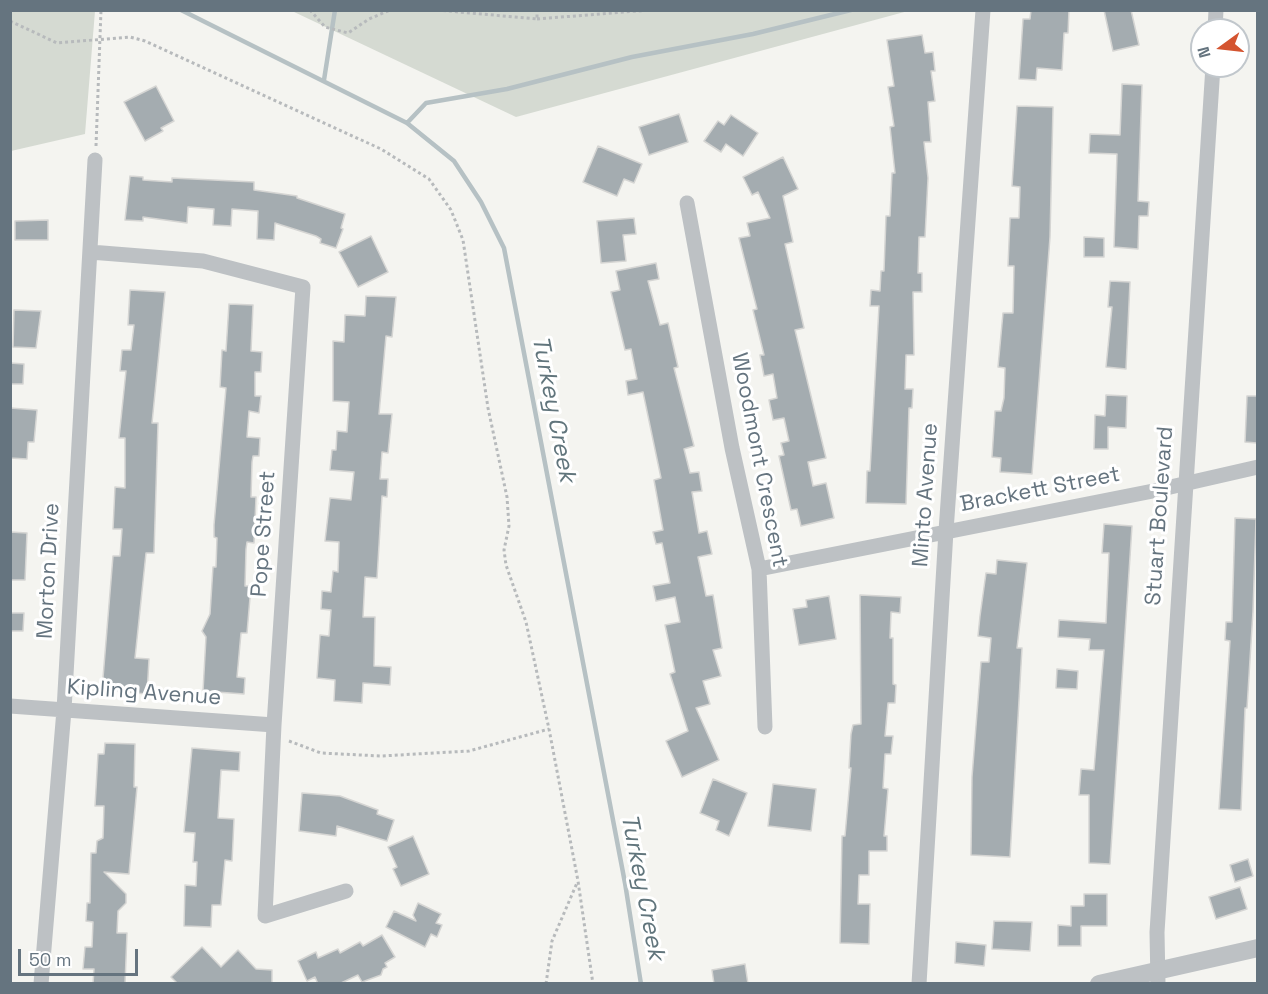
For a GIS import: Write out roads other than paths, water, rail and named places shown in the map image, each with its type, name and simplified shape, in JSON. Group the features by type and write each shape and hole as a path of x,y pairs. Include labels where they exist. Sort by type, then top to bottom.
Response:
{"street":[{"name":"Minto Avenue","path":"919,984 946,531 983,10"},
{"name":"Stuart Boulevard","path":"1159,976 1157,932 1211,78"},
{"name":"Morton Drive","path":"41,984 64,710 95,160"},
{"name":"Woodmont Crescent","path":"687,203 732,448 759,569 765,727"},
{"name":"Pope Street","path":"90,252 203,261 303,287 274,725 265,916 346,891"},
{"name":"Brackett Street","path":"759,569 1184,484 1257,467"},
{"name":"Kipling Avenue","path":"10,706 274,725"},
{"path":"1099,984 1159,976 1257,948"}],"waterway":[{"name":"Turkey Creek","path":"181,10 407,123 454,161 481,202 504,248 625,883 641,984"},
{"path":"324,80 335,10"},
{"path":"407,123 426,103 507,89 632,57 753,34 851,10"}]}
